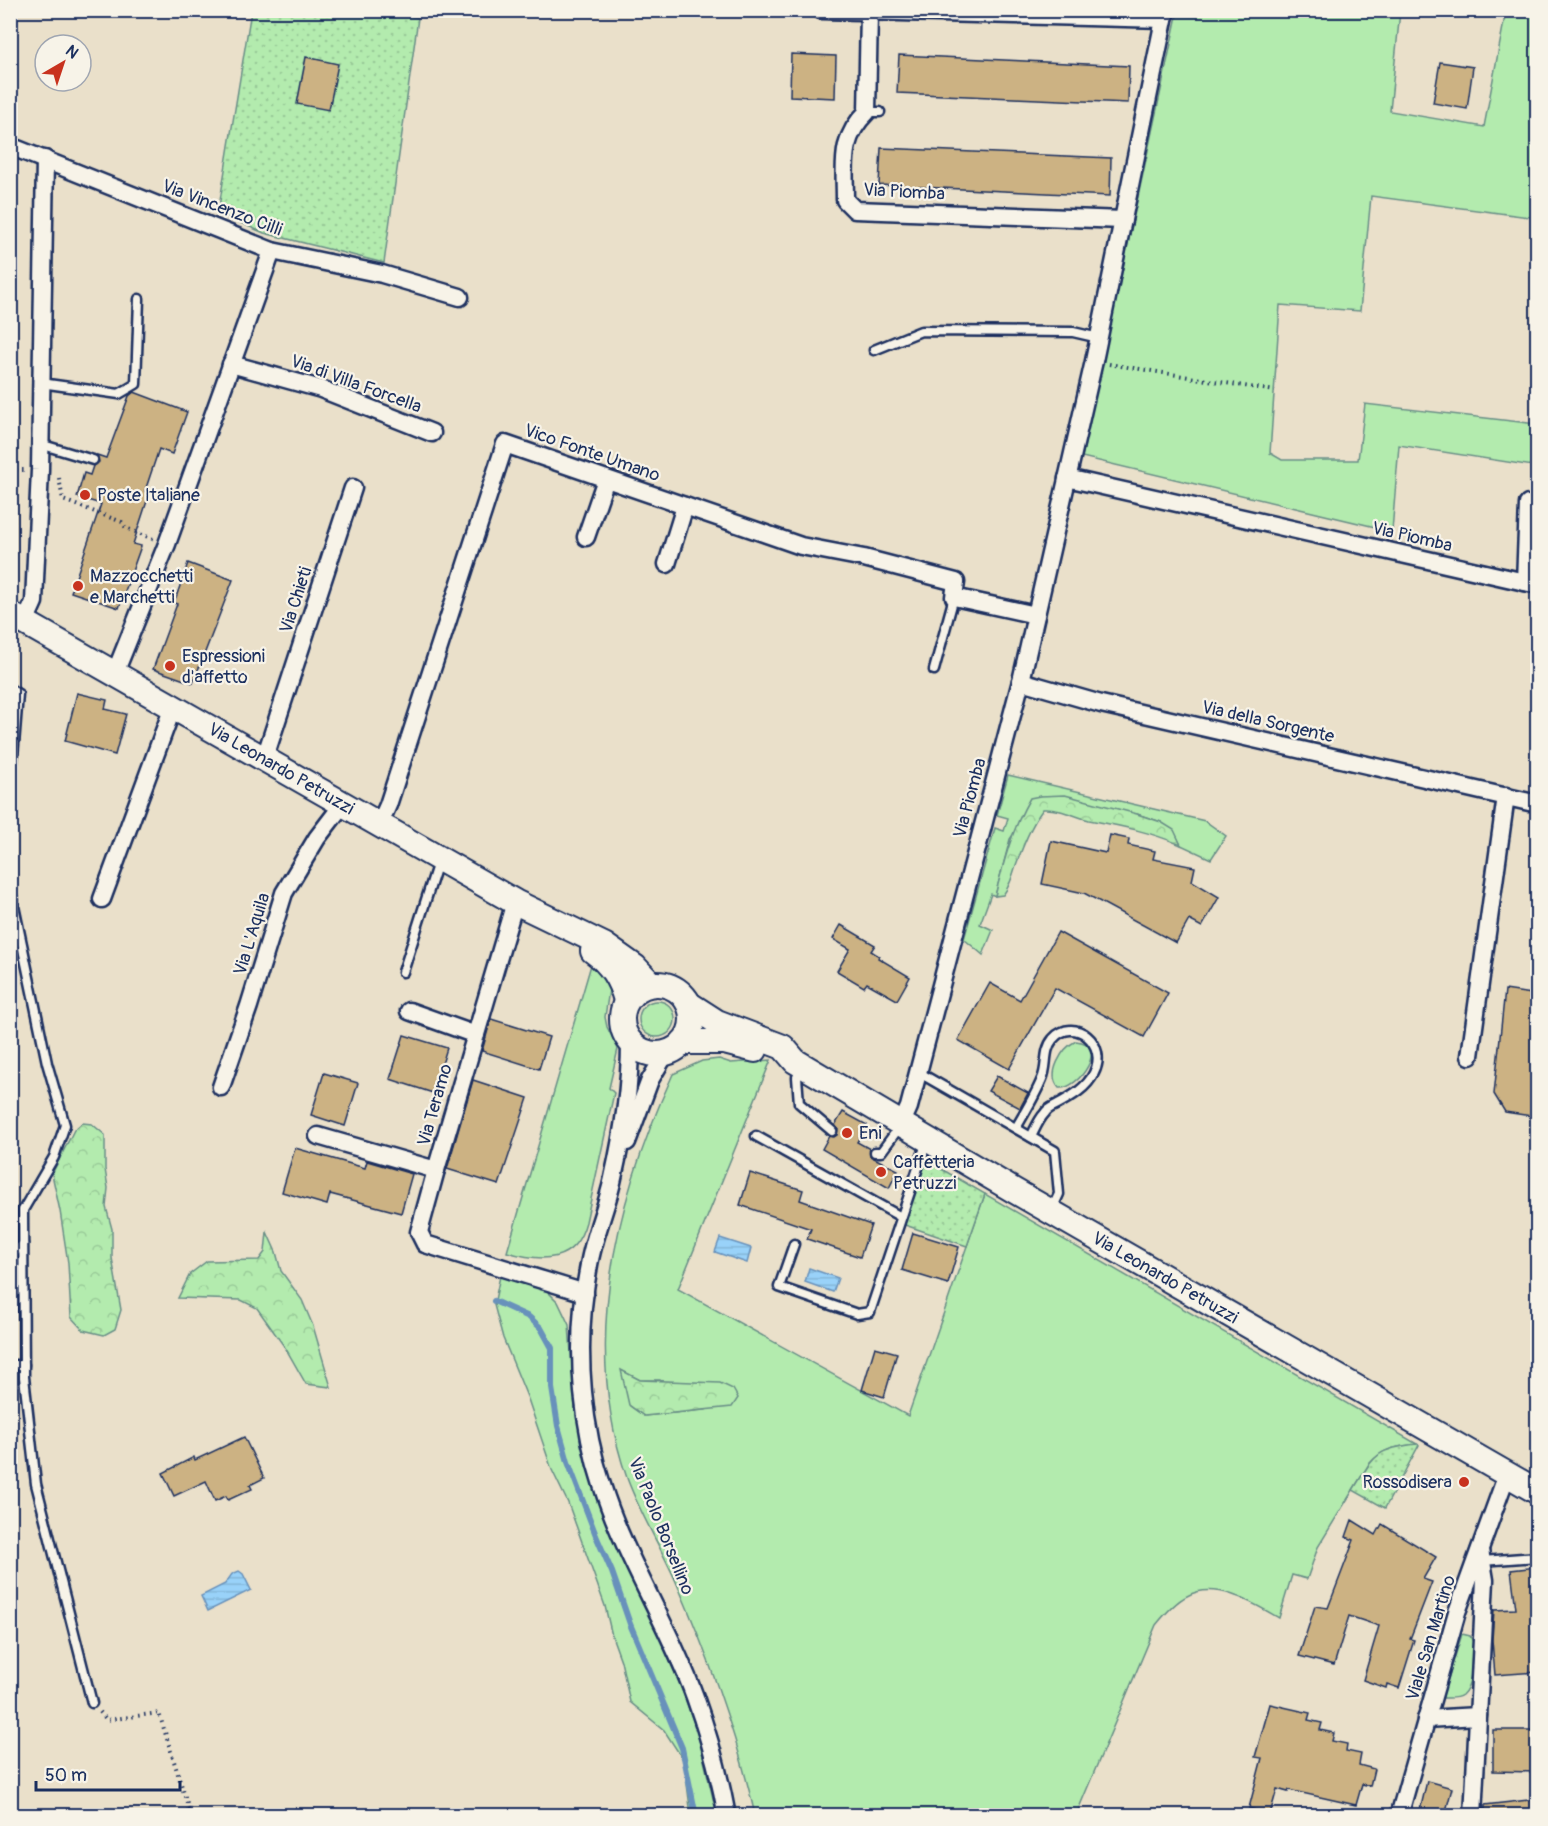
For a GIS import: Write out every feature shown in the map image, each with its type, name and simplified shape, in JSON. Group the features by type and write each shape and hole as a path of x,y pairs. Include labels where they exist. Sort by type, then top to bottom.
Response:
{"main road":[{"name":"Via Leonardo Petruzzi","path":"18,618 515,902 604,945 635,967 651,984"},
{"name":"Via Leonardo Petruzzi","path":"552,920 610,966 619,979 626,1000"},
{"path":"651,984 662,984 682,995 689,1004 692,1024 675,1048 647,1053 630,1043 622,1027 622,1009 626,1000 641,987 651,984"},
{"name":"Via Leonardo Petruzzi","path":"689,1004 717,1022 783,1047 799,1064 901,1125 1538,1492"},
{"name":"Via Leonardo Petruzzi","path":"675,1048 724,1042 757,1051 777,1060 799,1064"}],"street":[{"name":"Via Piomba","path":"821,10 1165,15 1099,338 1022,681 909,1107 901,1125"},
{"name":"Via Piomba","path":"868,12 874,112 855,123 845,147 844,200 855,210 1123,220"},
{"name":"Via Vincenzo Cilli","path":"10,146 272,251 382,274 460,297"},
{"path":"18,618 34,602 46,446 41,383 45,159"},
{"path":"115,673 167,544 272,251"},
{"name":"Via di Villa Forcella","path":"231,364 321,389 432,433"},
{"name":"Vico Fonte Umano","path":"379,825 388,805 506,444 801,546 864,558 956,582 954,597"},
{"name":"Via Piomba","path":"1067,478 1532,584"},
{"path":"586,537 606,479"},
{"name":"Via Chieti","path":"264,760 353,488"},
{"path":"1528,504 1532,584"},
{"path":"667,564 685,506"},
{"path":"954,597 1036,615"},
{"name":"Via della Sorgente","path":"1022,681 1113,706 1538,802"},
{"path":"102,899 173,707"},
{"path":"1470,1056 1506,796"},
{"name":"Via L'Aquila","path":"221,1087 284,893 317,838 343,804"},
{"name":"Via Teramo","path":"318,1136 436,1170 515,902"},
{"path":"409,1011 476,1035"},
{"name":"Via Paolo Borsellino","path":"614,1177 629,1079 630,1043"},
{"name":"Via Paolo Borsellino","path":"675,1048 650,1080 614,1177 589,1264 580,1335 583,1392 591,1444 602,1486 623,1539 696,1698 727,1815"},
{"path":"436,1170 419,1232 425,1244 585,1293"},
{"name":"Viale San Martino","path":"1399,1815 1457,1612 1481,1554 1507,1474"},
{"path":"1473,1815 1474,1760 1485,1580 1481,1554"},
{"path":"1457,1612 1482,1621"},
{"path":"1426,1719 1478,1716"}],"lane":[{"path":"41,383 119,394 136,384 139,299"},
{"path":"874,350 921,331 1073,332 1099,338"},
{"path":"46,446 93,460"},
{"path":"934,670 954,597"},
{"path":"10,689 18,694 10,796"},
{"path":"403,972 439,859"},
{"path":"10,887 47,1064 65,1125 54,1157 23,1210 24,1365 36,1484 92,1703"},
{"path":"1016,1128 1043,1079 1047,1050 1053,1040 1062,1033 1070,1031 1084,1034 1093,1040 1098,1051 1096,1071 1090,1081 1078,1092 1045,1112 1030,1137"},
{"path":"799,1064 797,1077 799,1103 832,1131"},
{"path":"918,1072 1055,1151 1059,1194 1051,1212"},
{"path":"876,1152 881,1152 901,1125"},
{"path":"756,1136 901,1217"},
{"path":"794,1244 779,1287 857,1314 870,1312 927,1140"},
{"path":"10,1257 23,1244"},
{"path":"10,1365 24,1365"},
{"path":"1481,1554 1538,1557"}],"path":[{"path":"1094,361 1275,391"},
{"path":"46,446 63,500 122,522 126,528 152,538"},
{"path":"92,1703 107,1720 159,1713 191,1815"}],"green space":[{"path":"379,10 418,18 384,263 264,233 218,213 251,11"},
{"path":"1178,11 1400,11 1390,111 1484,127 1506,11 1537,11 1537,218 1371,196 1360,311 1280,305 1270,453 1282,460 1358,460 1365,404 1537,424 1533,466 1399,445 1392,531 1082,457"},
{"path":"11,443 16,443 13,582 10,580"},
{"path":"1008,775 1205,821 1226,836 1211,859 1181,845 1176,836 1161,822 1137,814 1040,796 1010,839 995,896 991,894 980,924 993,930 983,955 964,939 995,828 1004,831 1008,818 997,815"},
{"path":"1065,795 1161,822 1174,830 1181,845 1136,830 1089,820 1061,811 1043,809 1028,836 1008,888 1003,895 995,896 1013,833 1030,798"},
{"path":"593,958 610,983 605,1017 607,1027 618,1049 609,1088 614,1093 586,1222 581,1236 565,1253 544,1258 507,1252"},
{"path":"657,1001 670,1006 675,1019 670,1032 657,1037 644,1032 639,1019 644,1006"},
{"path":"1076,1041 1086,1044 1091,1058 1082,1075 1075,1082 1067,1087 1059,1088 1054,1076 1057,1062 1066,1049"},
{"path":"719,1059 731,1063 771,1060 678,1289 908,1416 985,1194 1417,1444 1391,1449 1380,1454 1369,1464 1318,1547 1307,1579 1292,1575 1279,1618 1234,1595 1210,1591 1187,1596 1166,1613 1156,1625 1076,1815 755,1815 731,1727 701,1641 627,1478 613,1427 606,1376 606,1324 611,1272 621,1221 635,1171 673,1074 702,1061","holes":["622,1371 640,1380 660,1380 705,1410 644,1416 630,1406"]},
{"path":"82,1123 92,1124 105,1135 105,1169 108,1188 106,1207 112,1229 112,1258 121,1310 115,1329 104,1335 83,1330 71,1317 68,1263 52,1174 74,1130"},
{"path":"924,1159 985,1194 967,1246 902,1224"},
{"path":"267,1232 281,1271 302,1300 313,1326 331,1387 306,1384 286,1349 257,1308 241,1300 178,1298 190,1274 207,1261 259,1260 265,1252"},
{"path":"501,1271 544,1288 558,1302 569,1325 575,1408 585,1457 604,1509 679,1682 697,1731 717,1815 691,1815 684,1761 664,1730 630,1702 605,1606 568,1503 552,1470 528,1399 503,1338 494,1305"},
{"path":"621,1370 640,1380 720,1383 733,1389 738,1398 732,1407 644,1416 629,1405"},
{"path":"1419,1445 1385,1508 1353,1490 1366,1469 1378,1456 1392,1448"},
{"path":"1462,1634 1470,1636 1473,1642 1469,1684 1462,1695 1442,1698"}],"water":[{"path":"720,1238 751,1248 747,1263 715,1252"},
{"path":"809,1268 838,1278 833,1292 805,1282"},
{"path":"239,1571 251,1590 208,1611 201,1596 225,1584 232,1574"}],"building":[{"path":"791,54 836,56 835,98 790,96"},
{"path":"899,55 1129,66 1128,103 897,93"},
{"path":"306,57 338,64 329,110 297,104"},
{"path":"1440,62 1473,67 1467,109 1433,103"},
{"path":"881,148 1111,158 1110,196 879,185"},
{"path":"134,392 187,412 172,454 159,449 145,491 149,495 133,544 141,546 119,608 71,592 101,504 77,497 84,473 90,475 93,466 99,462 97,455 106,458 129,396"},
{"path":"188,563 233,580 193,683 153,669 177,604 174,603"},
{"path":"77,693 107,700 105,709 126,714 115,755 65,741"},
{"path":"1110,835 1129,839 1128,845 1155,851 1153,859 1195,867 1192,881 1219,897 1202,927 1189,920 1176,943 1084,893 1042,884 1051,841 1106,853"},
{"path":"841,925 875,945 871,951 879,956 878,958 910,977 897,1000 867,983 864,987 837,971 850,949 833,939"},
{"path":"1058,932 1168,993 1144,1037 1055,988 1009,1069 958,1040 990,983 1020,1000"},
{"path":"1505,990 1538,995 1538,1117 1505,1112 1494,1094"},
{"path":"491,1019 549,1037 539,1069 482,1051"},
{"path":"404,1035 447,1048 433,1093 390,1079"},
{"path":"324,1073 358,1083 345,1126 311,1115"},
{"path":"997,1076 1028,1093 1020,1108 988,1091"},
{"path":"473,1080 528,1098 499,1185 447,1169"},
{"path":"843,1112 867,1125 857,1142 870,1149 870,1156 898,1170 889,1188 822,1149 829,1136 837,1135 838,1129 835,1125"},
{"path":"295,1148 365,1168 367,1161 412,1174 401,1213 330,1194 327,1205 282,1192"},
{"path":"750,1173 803,1190 800,1200 871,1225 860,1257 807,1239 811,1229 740,1205"},
{"path":"913,1233 959,1247 948,1284 902,1270"},
{"path":"875,1347 897,1353 884,1397 862,1390"},
{"path":"244,1437 264,1478 250,1485 252,1489 228,1500 226,1496 215,1501 206,1481 174,1496 163,1473 194,1457 195,1460"},
{"path":"1352,1520 1376,1535 1382,1524 1436,1557 1423,1579 1432,1582 1410,1639 1414,1640 1399,1688 1387,1684 1386,1688 1363,1680 1379,1626 1349,1616 1334,1665 1299,1656 1315,1606 1328,1608 1354,1540 1346,1537"},
{"path":"1538,1567 1538,1672 1495,1675 1492,1640 1494,1610 1516,1609 1511,1570"},
{"path":"1270,1704 1310,1713 1308,1720 1322,1723 1320,1730 1334,1733 1332,1741 1347,1744 1346,1751 1361,1754 1359,1765 1374,1769 1370,1786 1362,1784 1356,1805 1277,1789 1270,1814 1249,1808 1262,1758 1255,1757"},
{"path":"1493,1730 1538,1730 1538,1772 1493,1771"},
{"path":"1427,1781 1452,1788 1445,1815 1419,1815"},
{"path":"1538,1799 1538,1815 1485,1815 1485,1805"}],"waterway":[{"path":"494,1301 529,1317 541,1328 552,1348 552,1388 558,1426 568,1462 630,1624 682,1748 696,1816"}],"place":[{"name":"Poste Italiane","path":"85,495"},
{"name":"Mazzocchetti e Marchetti","path":"78,586"},
{"name":"Espressioni d'affetto","path":"170,666"},
{"name":"Eni","path":"847,1133"},
{"name":"Caffetteria Petruzzi","path":"881,1172"},
{"name":"Rossodisera","path":"1464,1482"}]}
